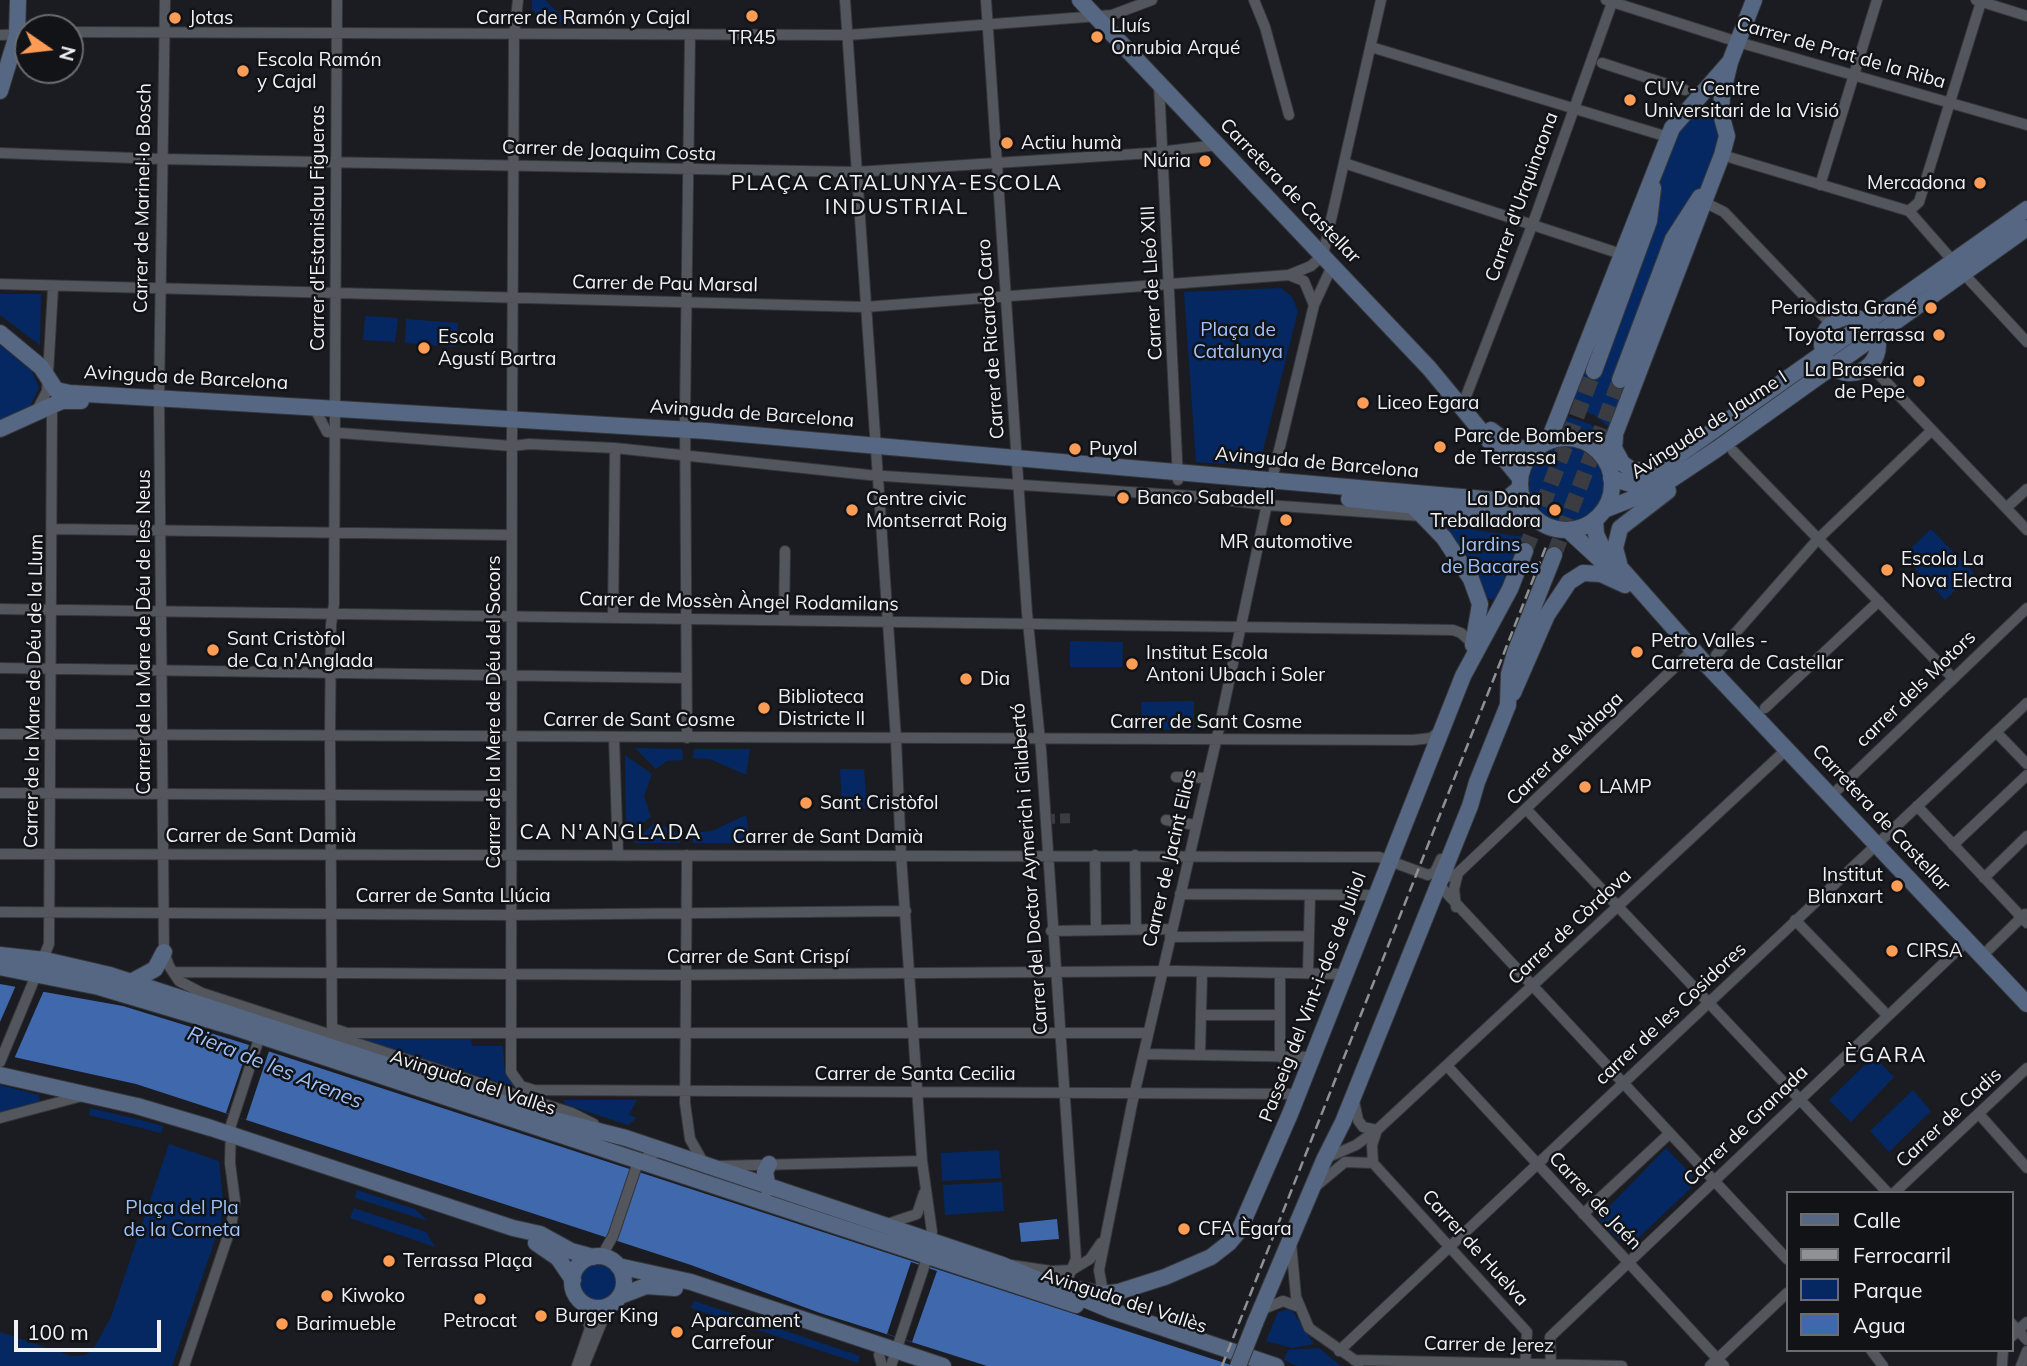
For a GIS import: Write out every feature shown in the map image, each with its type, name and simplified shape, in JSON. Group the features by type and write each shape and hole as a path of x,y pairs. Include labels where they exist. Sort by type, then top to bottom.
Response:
{"street":[{"name":"Carrer de Marinel·lo Bosch","path":"159,401 165,0"},
{"name":"Carrer d'Estanislau Figueras","path":"337,0 335,535 330,672 332,1028 347,1033 510,1032"},
{"name":"Carrer de la Mere de Déu del Socors","path":"518,0 514,35 510,1032 511,1072 521,1086 534,1090"},
{"path":"845,0 896,738 913,1032 926,1187 928,1253 890,1356"},
{"name":"Carrer de Ricardo Caro","path":"986,0 1017,461"},
{"name":"Carretera de Castellar","path":"1080,0 1465,408 1477,429 1520,483"},
{"name":"Carrer de Ramón y Cajal","path":"84,33 848,35 1096,17 1112,15 1152,0"},
{"path":"1254,0 1265,27 1289,115"},
{"name":"Carrer de Jacint Elias","path":"1124,1323 1112,1311 1102,1294 1099,1270 1105,1234 1270,492 1314,305 1328,261 1344,163 1381,0"},
{"path":"1605,460 1722,155 1727,136 1721,105 1730,62 1754,0"},
{"path":"1820,185 1877,0"},
{"name":"Carrer de Prat de la Riba","path":"1610,1 1738,42 2027,125"},
{"name":"Carrer d'Urquinaona","path":"1465,408 1610,1"},
{"path":"1909,211 1919,202 1978,1 2027,16"},
{"path":"687,738 686,434 690,35"},
{"path":"0,91 14,39"},
{"path":"1371,47 1668,137"},
{"path":"1541,446 1566,438 1584,442 1605,460 1611,478 1610,495 1599,515 1582,527 1567,530 1549,527 1534,518 1524,504 1520,483 1527,460 1541,446 1668,137 1684,111 1707,90 1730,62"},
{"path":"1602,63 1685,90"},
{"name":"Carrer de Lleó XIII","path":"1159,84 1179,476"},
{"path":"1684,111 1700,110 1723,122"},
{"name":"Carrer de Joaquim Costa","path":"0,153 689,171 856,172 1161,152 1217,145"},
{"path":"1722,155 1909,211 2027,342"},
{"path":"1344,163 1621,254"},
{"path":"1594,371 1649,221 1654,175"},
{"path":"1620,380 1673,239 1682,220 1711,183"},
{"path":"1704,202 1724,212 1831,324"},
{"name":"Avinguda de Jaume I","path":"1611,478 1631,484 1655,471 1823,354 1872,329 1958,267 2027,209"},
{"name":"Avinguda de Jaume I","path":"1958,267 2027,228"},
{"name":"Carrer de Pau Marsal","path":"0,284 53,288 865,307 1289,275 1328,261"},
{"path":"1289,275 1304,281 1314,305"},
{"path":"30,417 46,395 53,288"},
{"path":"1845,317 1872,329 1877,354 1870,365 1856,373 1833,368 1823,354 1824,335 1831,324 1845,317"},
{"name":"Avinguda de Jaume I","path":"1599,515 1657,489 1725,450 1833,368 1872,329"},
{"name":"Avinguda de Barcelona","path":"0,334 47,374 54,388 64,392 317,413 334,410"},
{"path":"1870,365 2027,530"},
{"name":"Avinguda de Barcelona","path":"0,429 65,401 159,401 334,410 512,421 1017,461 1179,476 1270,492 1406,510 1442,509 1534,518"},
{"name":"Carrer de la Mare de Déu de les Neus","path":"159,401 164,952"},
{"name":"Carrer de la Mare de Déu de la Llum","path":"1,1060 39,972 51,911 52,407"},
{"name":"Carretera de Castellar","path":"1465,408 1482,419 1507,444 1541,446"},
{"path":"317,413 327,432 335,432"},
{"name":"Carrer de Màlaga","path":"1440,882 1458,873 1701,654 1932,430"},
{"name":"Avinguda de Barcelona","path":"335,432 512,446 529,444 615,448 877,476 1191,496 1270,492 1496,500 1511,497 1520,483"},
{"path":"1615,435 1614,448 1622,463 1632,470 1655,471"},
{"path":"613,617 615,448"},
{"path":"1620,566 1615,548 1620,528 1725,450 1818,539 1953,678"},
{"name":"Carrer del Doctor Aymerich i Gilabertó","path":"1017,461 1028,624 1040,739 1051,931 1076,1259 1072,1270"},
{"path":"2006,508 2027,489"},
{"path":"1436,529 1442,509"},
{"path":"1406,510 1436,529 1461,561 1478,598 1479,617 1463,676"},
{"name":"Carretera de Castellar","path":"1599,515 1598,538 1620,566 1787,749 2027,1004"},
{"path":"53,529 161,529 335,535 511,535"},
{"name":"Carretera de Castellar","path":"1567,530 1701,654"},
{"path":"784,620 785,551"},
{"name":"Passeig del Vint-i-dos de Juliol","path":"1005,1267 1059,1286 1102,1294 1123,1292 1194,1266 1229,1243 1254,1204 1374,895 1382,882 1388,860 1463,676 1510,589 1525,551"},
{"path":"1508,705 1509,674 1515,653 1554,555"},
{"path":"1238,1366 1310,1191 1353,1096 1546,615 1569,582 1583,573 1601,574 1625,585"},
{"path":"1765,708 1879,601"},
{"name":"carrer dels Motors","path":"1831,796 2027,607"},
{"name":"Carrer de Mossèn Àngel Rodamilans","path":"0,609 1453,630 1473,644"},
{"path":"0,668 687,678"},
{"name":"carrer de les Cosidores","path":"1339,1351 2027,703"},
{"name":"Carrer de Sant Cosme","path":"0,734 1413,740 1431,738 1443,730"},
{"path":"1996,732 2027,764"},
{"path":"614,738 618,855"},
{"name":"Carrer de Còrdova","path":"1324,1160 1377,1130 1448,1067 1787,749"},
{"path":"1953,845 2027,775"},
{"path":"1176,777 1207,778"},
{"name":"Carrer de Sant Damià","path":"0,855 1189,855 1388,860 1423,874 1435,872 1464,802 1474,790"},
{"path":"0,793 510,796"},
{"path":"1916,806 2025,918 1982,956"},
{"path":"1527,810 1886,1191"},
{"path":"1166,820 1195,825"},
{"path":"1984,878 2027,836"},
{"path":"687,855 685,1093 690,1139 706,1167 922,1161"},
{"path":"1095,855 1097,929"},
{"path":"1135,855 1136,928"},
{"path":"1457,907 1454,889 1458,873"},
{"path":"1440,882 1457,907 1786,1258"},
{"path":"1180,894 1374,895"},
{"path":"1308,972 1310,895"},
{"name":"Carrer de Santa Llúcia","path":"0,912 510,915 688,911 906,911"},
{"path":"1795,920 1888,1016"},
{"path":"1051,931 1136,928 1171,933 1309,936"},
{"name":"Carrer de Granada","path":"1550,1337 1967,941"},
{"path":"164,952 173,972"},
{"path":"99,987 133,982 155,969 164,952"},
{"name":"Avinguda del Vallès","path":"0,953 19,956 39,972 259,1028 559,1121 618,1136 881,1225 928,1253 1005,1267"},
{"name":"Avinguda del Vallès","path":"0,967 133,982 637,1166 928,1253 1254,1366"},
{"name":"Carrer de Sant Crispí","path":"173,972 1054,974 1163,971 1343,974"},
{"name":"Avinguda del Vallès","path":"173,972 185,986 259,1028"},
{"path":"1200,1055 1202,973"},
{"path":"1280,973 1280,1057"},
{"path":"1202,1015 1279,1015"},
{"path":"184,1366 234,1214 232,1125 259,1028"},
{"path":"510,1032 1149,1033"},
{"path":"1144,1054 1312,1057"},
{"name":"Carrer de Jaén","path":"1448,1067 1717,1363"},
{"name":"Carrer de Cadis","path":"1896,1191 2027,1068"},
{"path":"0,1075 232,1125 513,1228 540,1234 571,1251 597,1257 618,1266 691,1282 917,1366"},
{"name":"Carrer de Santa Cecilia","path":"534,1090 685,1093 1135,1091 1297,1094"},
{"path":"0,1118 88,1094"},
{"path":"1310,1191 1345,1162 1373,1163 1372,1145 1377,1130 1363,1127 1358,1120 1353,1096"},
{"path":"1979,1114 2027,1168"},
{"path":"1583,1214 1670,1133"},
{"path":"572,1280 581,1263 597,1257 611,1242 637,1166 660,1152"},
{"name":"Carrer de Huelva","path":"1373,1163 1527,1332 1525,1365"},
{"path":"768,1188 765,1172 769,1164"},
{"path":"881,1225 917,1214 926,1187"},
{"path":"513,1228 558,1258 572,1280 573,1289 590,1328 577,1366"},
{"name":"Carrer de Jacint Elias","path":"1072,1270 1090,1259 1105,1234"},
{"path":"1291,1239 1300,1307 1309,1328 1359,1363"},
{"path":"1005,1267 1027,1265 1051,1271 1072,1270"},
{"path":"584,1366 624,1283 618,1266"},
{"name":"Avinguda del Vallès","path":"982,1273 1043,1290 1059,1286 1072,1270"},
{"path":"580,1301 590,1307 614,1301 646,1286 674,1288 890,1356 943,1366"},
{"name":"Avinguda del Vallès","path":"1059,1286 1112,1311 1276,1366"},
{"path":"1717,1363 1786,1294"},
{"path":"1258,1317 1283,1301 1300,1307"},
{"path":"2017,1328 2027,1340"},
{"path":"1527,1338 1550,1337 1551,1365"},
{"path":"2021,1366 2027,1351"},
{"name":"Carrer de Jerez","path":"1359,1363 1622,1366"}],"green space":[{"path":"532,0 545,0 561,15 581,23 543,23 532,9"},
{"path":"1697,113 1713,118 1722,136 1703,186 1674,223 1646,297 1627,385 1610,428 1594,415 1572,406 1585,369 1597,373 1673,137 1689,115"},
{"name":"Plaça de Catalunya","path":"1281,288 1292,297 1298,311 1259,466 1196,462 1184,292"},
{"path":"0,294 41,294 40,345 0,315"},
{"path":"365,316 398,318 395,342 363,340"},
{"path":"406,319 458,323 456,347 405,343"},
{"path":"0,345 32,371 39,388 30,406 0,420"},
{"path":"1563,415 1590,424 1609,438 1603,443 1579,432 1563,430"},
{"path":"1566,445 1581,448 1598,462 1605,484 1602,499 1588,516 1566,523 1551,520 1534,506 1527,484 1530,469 1544,452"},
{"name":"Jardins de Bacares","path":"1452,522 1468,529 1525,537 1513,557 1505,588 1496,600 1485,598 1466,557 1445,532"},
{"path":"1931,529 1974,573 1945,600 1903,556"},
{"path":"1070,641 1123,642 1122,667 1070,667"},
{"path":"1194,701 1194,730 1142,730 1141,702"},
{"path":"635,748 682,749 683,760 667,761 656,769"},
{"path":"694,749 750,749 746,775 710,759 693,758"},
{"path":"625,755 652,774 644,796 651,817 626,835"},
{"path":"840,769 864,769 867,808 842,810"},
{"path":"746,815 750,843 693,843 692,833 712,831"},
{"path":"655,822 679,834 680,843 634,843"},
{"path":"347,1036 471,1038 472,1046 503,1046 505,1073 521,1089"},
{"path":"1874,1056 1894,1077 1851,1122 1829,1100"},
{"path":"0,1085 39,1095 40,1102 0,1114"},
{"path":"1913,1090 1931,1111 1889,1152 1870,1131"},
{"path":"564,1100 637,1100 629,1115 637,1118 628,1125 564,1104"},
{"path":"90,1108 163,1126 161,1133 89,1115"},
{"name":"Plaça del Pla de la Corneta","path":"169,1144 219,1161 223,1201 221,1222 172,1366 0,1366 0,1332 72,1356 86,1355 94,1348 111,1317"},
{"path":"1666,1148 1692,1175 1692,1187 1635,1241 1619,1240 1598,1218"},
{"path":"999,1150 1001,1178 942,1181 941,1153"},
{"path":"1002,1182 1004,1211 945,1215 943,1185"},
{"path":"357,1190 415,1209 428,1221 355,1198"},
{"path":"354,1208 426,1232 435,1247 350,1218"},
{"path":"597,1263 611,1268 616,1282 611,1296 597,1301 583,1296 578,1282 583,1268"},
{"path":"694,1301 860,1356 858,1363 691,1308"},
{"path":"1289,1309 1314,1344 1292,1348 1266,1341 1278,1312"},
{"path":"1319,1348 1341,1366 1297,1366 1284,1360 1288,1350"}],"water":[{"name":"Riera de les Arenes","path":"0,984 123,1006 246,1044 1234,1366 987,1366 820,1313 691,1265 136,1084 0,1054"},
{"path":"1057,1219 1059,1239 1021,1242 1019,1223"}],"pier":[{"path":"17,983 45,988 14,1059 0,1057 0,1022"},
{"path":"249,1045 269,1051 246,1120 226,1113"},
{"path":"911,1262 937,1271 912,1342 887,1334"}],"tunnel":[{"path":"1525,551 1594,371"},
{"path":"1554,555 1620,380"},
{"path":"1045,819 1075,818"}],"railway":[{"path":"1222,1366 1547,544"}],"place":[{"name":"TR45","path":"752,16"},
{"name":"Jotas","path":"175,18"},
{"name":"Lluís Onrubia Arqué","path":"1097,37"},
{"name":"Escola Ramón y Cajal","path":"243,71"},
{"name":"CUV - Centre Universitari de la Visió","path":"1630,100"},
{"name":"Actiu humà","path":"1007,143"},
{"name":"Núria","path":"1205,161"},
{"name":"Mercadona","path":"1980,183"},
{"name":"Periodista Grané","path":"1931,308"},
{"name":"Toyota Terrassa","path":"1939,335"},
{"name":"Escola Agustí Bartra","path":"424,348"},
{"name":"La Braseria de Pepe","path":"1919,381"},
{"name":"Liceo Egara","path":"1363,403"},
{"name":"Parc de Bombers de Terrassa","path":"1440,447"},
{"name":"Puyol","path":"1075,449"},
{"name":"Banco Sabadell","path":"1123,498"},
{"name":"Centre civic Montserrat Roig","path":"852,510"},
{"name":"La Dona Treballadora","path":"1555,510"},
{"name":"MR automotive","path":"1286,520"},
{"name":"Escola La Nova Electra","path":"1887,570"},
{"name":"Sant Cristòfol de Ca n'Anglada","path":"213,650"},
{"name":"Petro Valles - Carretera de Castellar","path":"1637,652"},
{"name":"Institut Escola Antoni Ubach i Soler","path":"1132,664"},
{"name":"Dia","path":"966,679"},
{"name":"Biblioteca Districte II","path":"764,708"},
{"name":"LAMP","path":"1585,787"},
{"name":"Sant Cristòfol","path":"806,803"},
{"name":"Institut Blanxart","path":"1897,886"},
{"name":"CIRSA","path":"1892,951"},
{"name":"CFA Ègara","path":"1184,1229"},
{"name":"Terrassa Plaça","path":"389,1261"},
{"name":"Kiwoko","path":"327,1296"},
{"name":"Petrocat","path":"480,1299"},
{"name":"Burger King","path":"541,1316"},
{"name":"Barimueble","path":"282,1324"},
{"name":"Aparcament Carrefour","path":"677,1332"}],"district":[{"name":"PLAÇA CATALUNYA-ESCOLA INDUSTRIAL","path":"897,196"},
{"name":"CA N'ANGLADA","path":"611,833"},
{"name":"ÈGARA","path":"1886,1056"}]}
